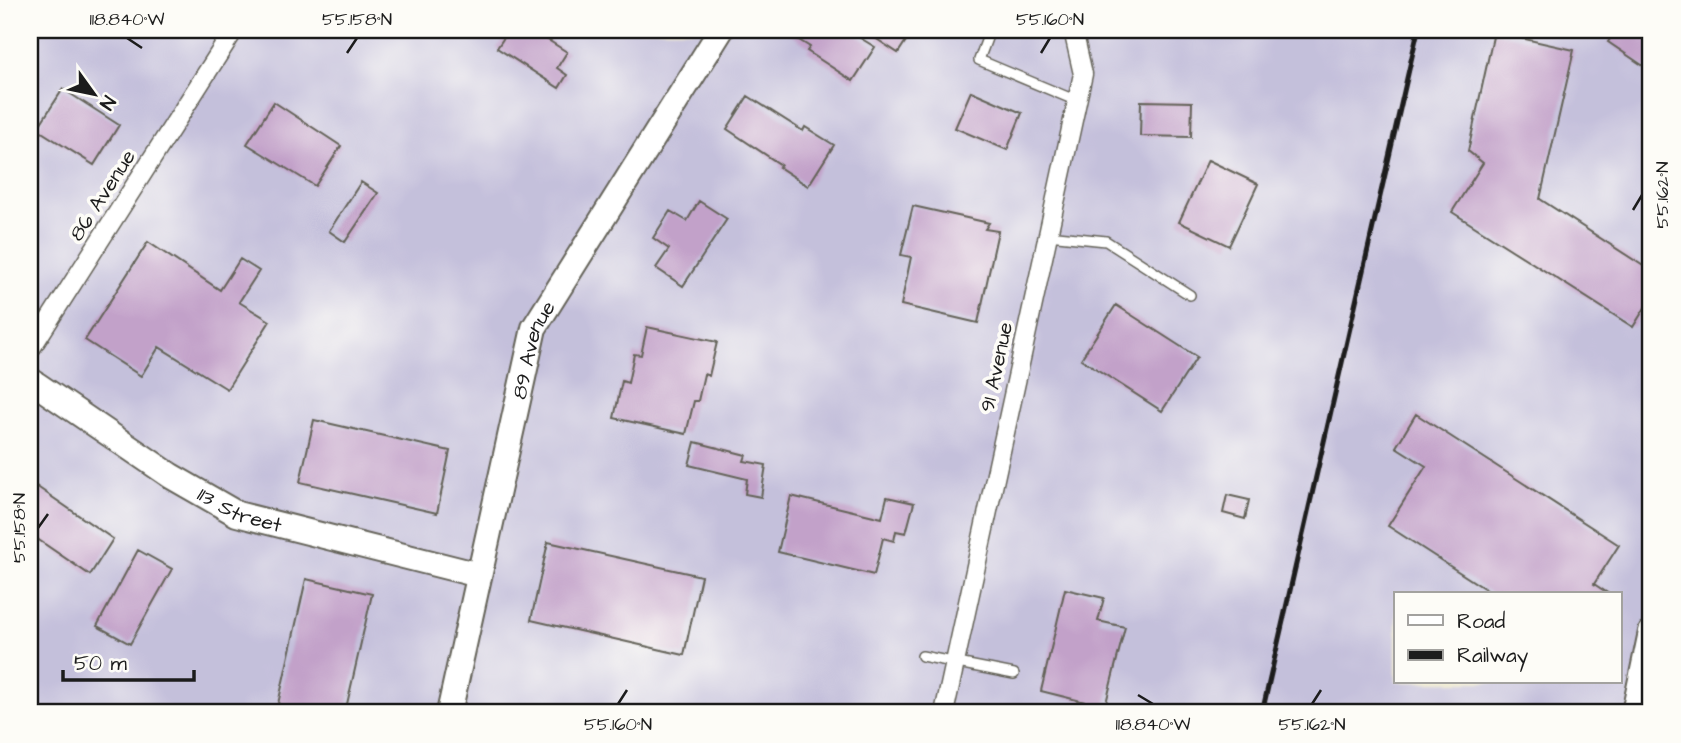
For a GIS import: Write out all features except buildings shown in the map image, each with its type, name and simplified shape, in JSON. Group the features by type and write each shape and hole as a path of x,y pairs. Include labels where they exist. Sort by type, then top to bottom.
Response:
{"street":[{"name":"86 Avenue","path":"30,350 234,30"},
{"name":"89 Avenue","path":"449,713 534,328 721,30"},
{"name":"91 Avenue","path":"944,713 1083,74 1073,30"},
{"name":"113 Street","path":"30,380 171,475 237,514 479,576"},
{"path":"1634,713 1651,632"}],"lane":[{"path":"990,30 979,60 1077,101"},
{"path":"1048,235 1106,241 1190,295"},
{"path":"922,656 1014,674"}],"shaded area":[{"path":"30,30 1651,30 1651,713 30,713"}],"railway":[{"path":"1262,713 1418,30"}]}
